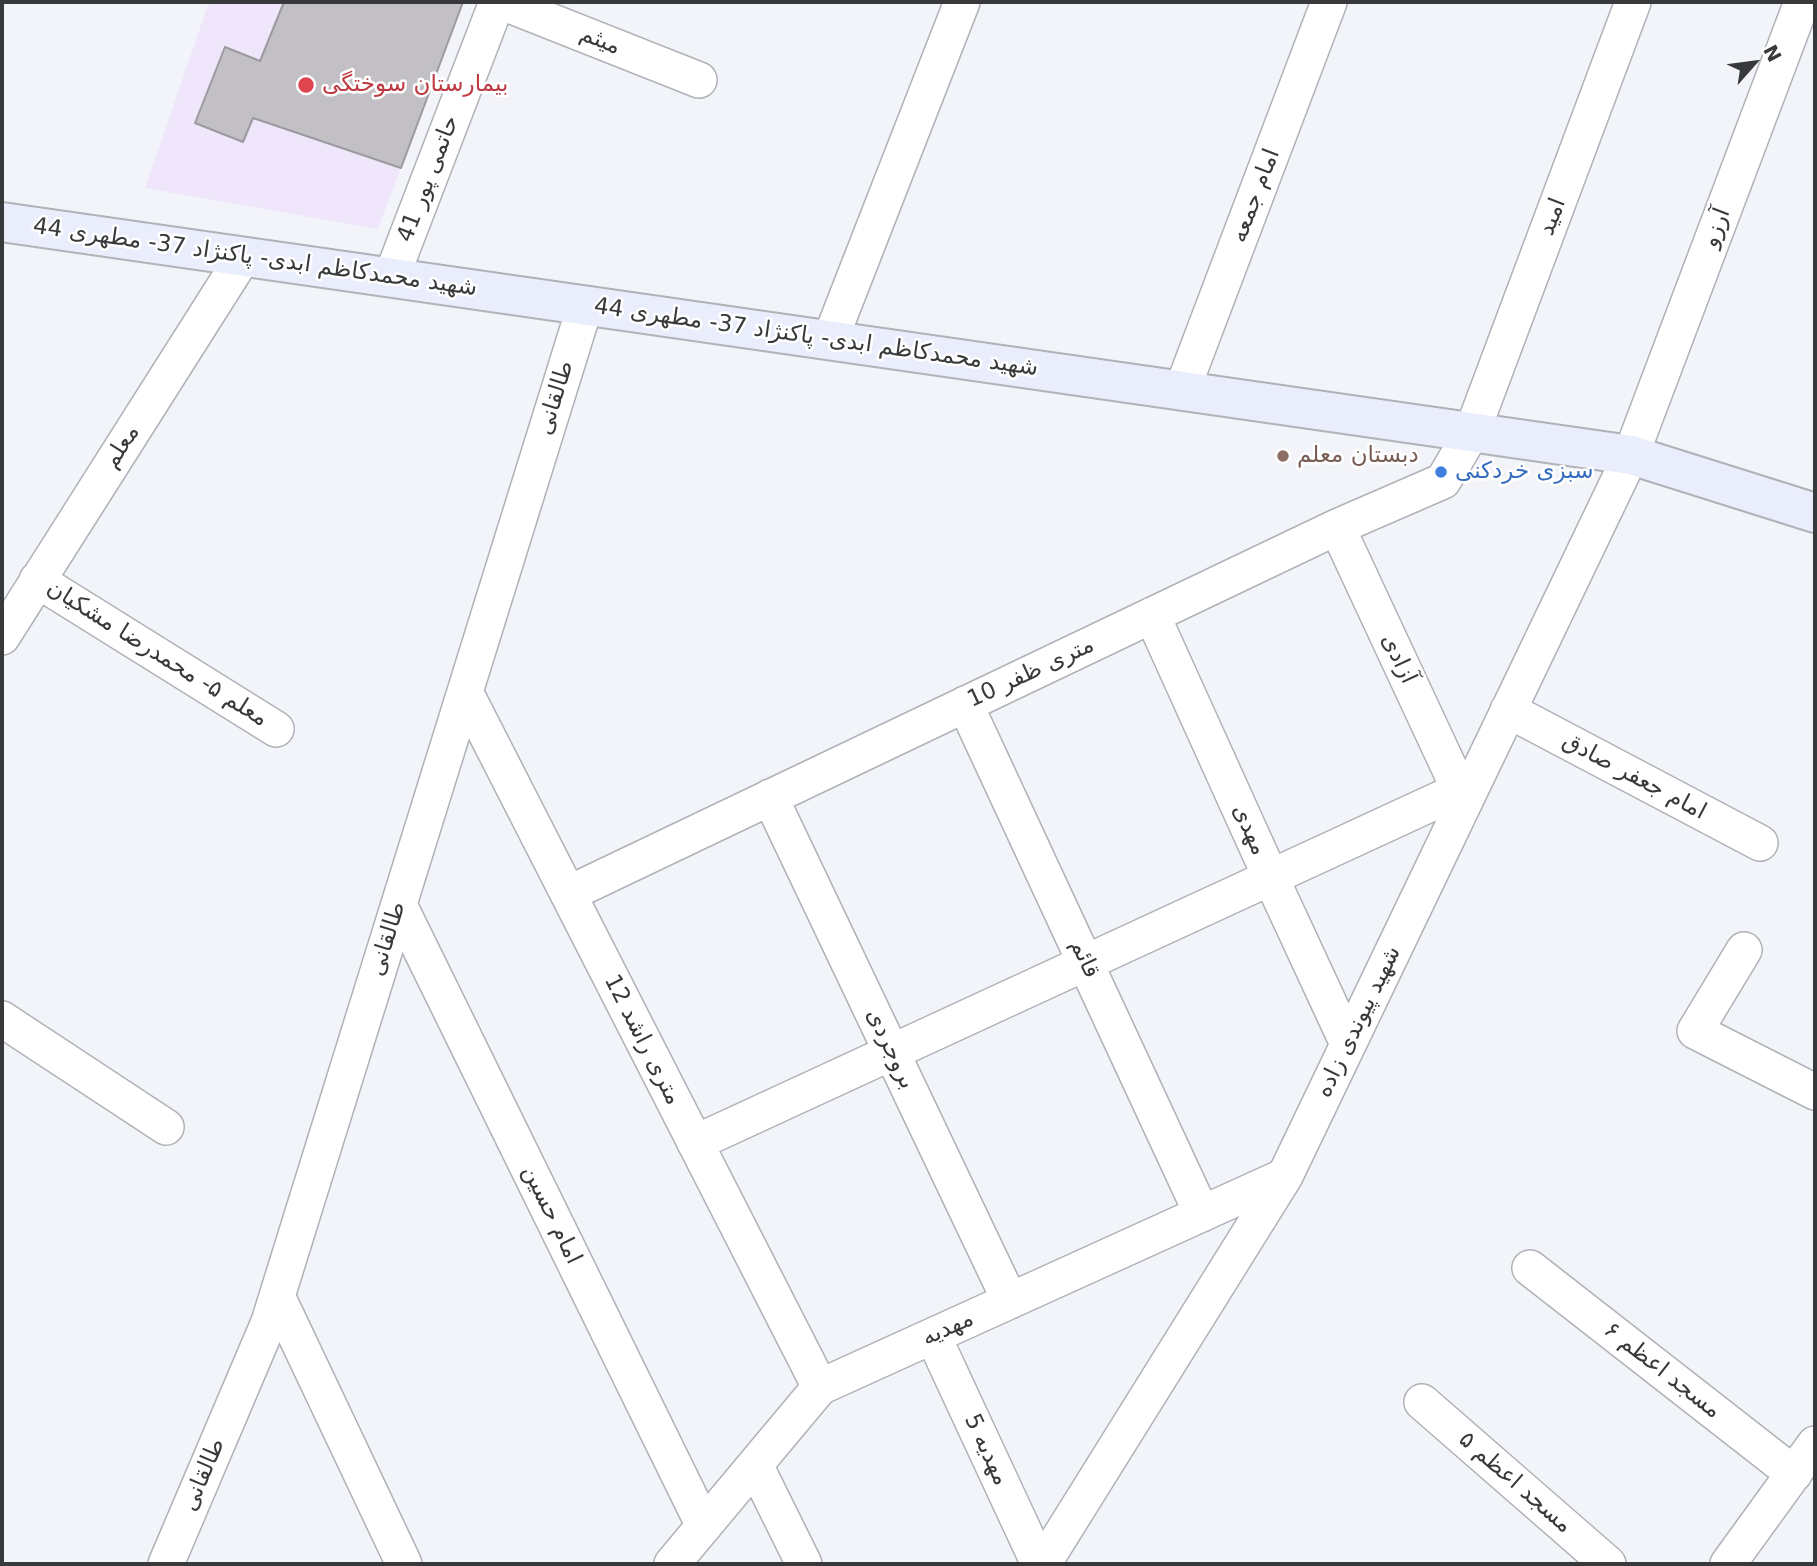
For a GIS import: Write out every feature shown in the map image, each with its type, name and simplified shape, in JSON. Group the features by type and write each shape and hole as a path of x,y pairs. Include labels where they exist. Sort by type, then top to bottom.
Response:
{"street":[{"name":"میثم","path":"499,2 699,80"},
{"name":"حاتمی پور 41","path":"391,278 499,2"},
{"path":"830,340 962,2"},
{"name":"امام جمعه","path":"1182,390 1329,2"},
{"name":"امید","path":"1472,432 1633,2"},
{"name":"آرزو","path":"1631,455 1802,2"},
{"name":"شهید محمدکاظم ابدی- پاکنژاد 37- مطهری 44","path":"2,222 1631,455"},
{"name":"معلم","path":"2,637 243,257"},
{"name":"طالقانی","path":"166,1564 269,1322 585,306"},
{"name":"10 متری ظفر","path":"568,894 1337,527 1443,481 1472,432"},
{"path":"1631,455 1815,513"},
{"name":"شهید پیوندی زاده","path":"1041,1564 1286,1176 1466,787 1508,710 1631,455"},
{"name":"آزادی","path":"1337,527 1466,787"},
{"name":"معلم ۵- محمدرضا مشکیان","path":"37,580 276,729"},
{"name":"مهدی","path":"1152,615 1348,1044"},
{"name":"12 متری راشد","path":"465,692 820,1387"},
{"name":"قائم","path":"965,704 1202,1214"},
{"name":"امام جعفر صادق","path":"1508,710 1760,844"},
{"path":"695,1143 1466,787"},
{"name":"بروجردی","path":"770,797 1010,1301"},
{"name":"امام حسین","path":"399,905 704,1526"},
{"path":"1744,950 1695,1031 1815,1092"},
{"path":"2,1019 166,1127"},
{"name":"مهدیه","path":"672,1564 820,1387 1286,1176"},
{"name":"مسجد اعظم ۶","path":"1530,1268 1794,1474"},
{"path":"277,1296 404,1564"},
{"name":"مهدیه 5","path":"933,1336 1041,1564"},
{"name":"مسجد اعظم ۵","path":"1422,1402 1608,1564"},
{"path":"1728,1564 1815,1444"},
{"path":"755,1465 804,1564"}],"shaded area":[{"name":"بیمارستان سوختگی","path":"209,2 463,2 378,229 145,188"}],"building":[{"path":"284,2 463,2 401,168 253,118 243,142 195,123 225,47 260,61"}],"place":[{"name":"بیمارستان سوختگی","path":"306,85"},
{"name":"دبستان معلم","path":"1283,456"},
{"name":"سبزی خردکنی","path":"1441,472"}]}
